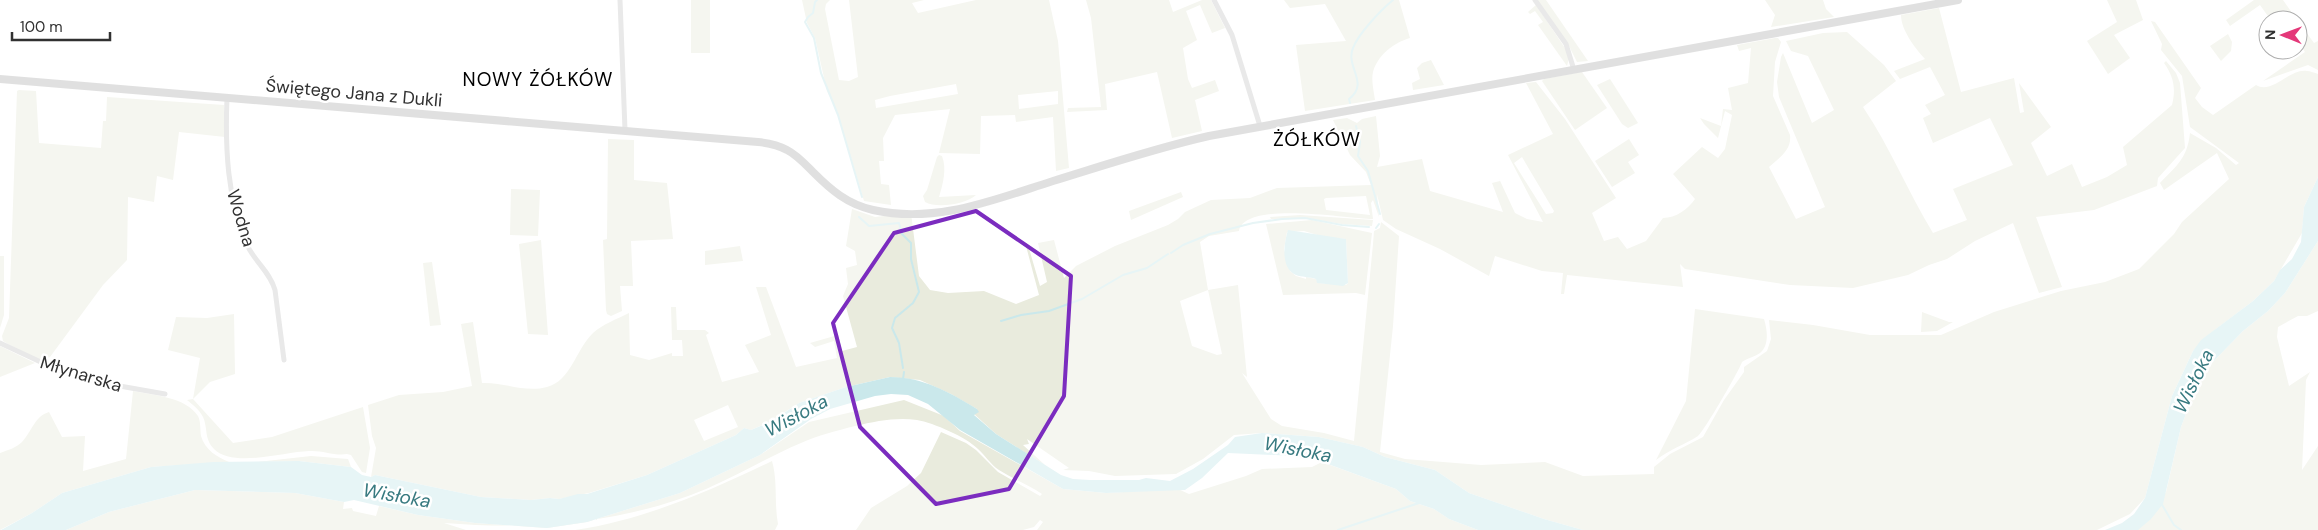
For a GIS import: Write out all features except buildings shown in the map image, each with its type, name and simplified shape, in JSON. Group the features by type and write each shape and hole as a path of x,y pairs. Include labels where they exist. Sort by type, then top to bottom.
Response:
{"main road":[{"name":"Świętego Jana z Dukli","path":"0,79 740,139 772,144 788,150 843,199 864,208 908,213 951,212 1169,145 1260,126 1958,0"}],"street":[{"path":"620,0 625,130"},
{"path":"1214,0 1232,35 1260,126"},
{"path":"1535,0 1566,44 1574,70"},
{"name":"Wodna","path":"227,98 230,183 246,243 255,261 272,280 284,360"},
{"name":"Młynarska","path":"0,343 60,371 98,382 165,394"}],"highlighted area":[{"path":"976,211 1071,276 1064,396 1009,489 936,504 860,427 833,323 894,233"}],"shaded area":[{"path":"691,0 710,0 710,53 691,53"},
{"path":"802,0 830,0 826,4 825,9 839,80 849,81 858,77 849,0 924,0 912,3 918,13 976,0 1049,0 1058,41 1069,168 1056,171 1053,117 1016,122 1015,115 981,116 980,154 939,153 950,109 895,115 883,138 884,161 879,161 881,184 889,185 891,205 864,201 837,111 827,91 815,38 807,23","holes":["956,84 958,94 876,108 875,100","1058,91 1058,104 1019,109 1018,95"]},
{"path":"1086,0 1169,0 1173,12 1202,0 1211,0 1225,28 1212,33 1200,5 1186,11 1197,40 1183,48 1188,79 1192,88 1215,80 1219,91 1195,100 1202,131 1172,138 1157,72 1105,84 1107,110 1067,112 1068,108 1101,107 1091,18"},
{"path":"1284,0 1399,0 1410,38 1392,46 1382,55 1375,66 1372,82 1375,100 1305,111 1296,45 1346,41 1325,4 1290,8"},
{"path":"1537,0 1546,0 1588,61 1577,62 1569,46"},
{"path":"1765,0 1823,0 1826,9 1834,17 1771,27 1775,15"},
{"path":"2107,0 2136,0 2143,20 2114,35 2130,58 2108,74 2087,41 2117,22"},
{"path":"2254,0 2283,0 2290,10 2264,10 2260,5 2230,26 2226,20"},
{"path":"1536,5 1567,51 1569,58 1567,66 1538,25 1543,22 1535,11 1530,14 1528,12"},
{"path":"1939,8 1961,92 2014,78 2020,113 2024,112 2019,83 2051,127 2031,143 2047,176 2072,164 2082,187 2107,177 2127,165 2123,147 2172,105 2173,83 2164,63 2166,61 2176,73 2180,83 2185,148 2158,178 2157,186 2094,210 2036,217 2062,287 2039,293 2013,223 1975,241 1947,259 1908,275 1853,288 1790,285 1685,269 1680,264 1683,287 1567,275 1564,294 1561,294 1563,273 1542,271 1495,256 1489,276 1440,249 1396,229 1383,220 1377,194 1379,217 1373,200 1371,203 1373,219 1299,213 1277,214 1259,216 1245,222 1239,231 1209,236 1200,242 1208,290 1238,285 1247,377 1242,373 1271,419 1282,426 1324,433 1354,441 1374,231 1380,228 1381,222 1399,236 1393,326 1380,452 1405,459 1481,465 1545,462 1583,476 1654,474 1654,467 1670,454 1703,437 1724,400 1744,372 1744,367 1767,351 1771,339 1769,320 1813,325 1870,335 1941,335 1994,312 2061,291 2105,282 2139,269 2174,234 2182,222 2229,179 2217,153 2164,190 2160,183 2184,156 2190,133 2216,148 2236,165 2239,163 2190,127 2182,76 2161,50 2162,44 2151,21 2155,22 2201,88 2195,98 2202,107 2213,115 2256,85 2268,87 2301,71 2318,74 2318,177 2304,207 2302,233 2274,281 2253,301 2216,329 2193,351 2172,396 2145,498 2130,514 2097,530 1583,530 1544,519 1469,493 1435,470 1385,457 1363,447 1319,437 1262,433 1234,435 1203,459 1176,474 1115,476 1089,471 1063,470 1069,468 1027,439 1029,444 1023,445 1045,465 996,434 974,414 977,409 951,394 920,380 890,377 846,387 799,403 771,421 751,430 744,428 736,435 647,475 589,493 559,499 531,500 481,497 375,475 371,477 376,448 372,436 368,405 399,395 443,392 472,386 461,324 473,322 482,383 531,389 539,389 555,384 568,371 593,333 606,324 629,313 630,355 649,360 672,353 672,356 683,356 682,340 672,340 671,307 676,307 677,330 705,330 709,333 706,335 722,382 759,372 745,345 771,335 756,287 766,287 796,367 837,358 834,341 815,347 810,343 838,335 842,351 857,347 843,296 848,284 846,268 857,265 855,251 846,246 852,209 875,217 911,213 919,276 930,290 948,293 984,291 1016,304 1039,295 1026,246 1028,245 1040,286 1047,282 1038,243 1054,240 1064,278 1076,266 1115,246 1168,225 1185,212 1211,200 1250,198 1277,188 1371,185 1366,172 1350,155 1333,120 1347,118 1357,123 1362,119 1376,116 1380,156 1377,167 1422,159 1430,191 1503,212 1492,183 1500,181 1495,170 1515,213 1527,219 1543,222 1508,155 1553,134 1526,83 1536,82 1565,119 1616,198 1592,213 1604,241 1618,237 1627,249 1646,241 1663,218 1668,218 1681,212 1695,199 1673,174 1702,147 1718,158 1725,149 1732,115 1725,111 1718,138 1700,118 1721,126 1723,109 1732,110 1728,88 1748,83 1751,48 1739,51 1737,45 1775,38 1778,38 1781,42 1775,62 1773,96 1790,135 1790,140 1784,153 1769,167 1796,219 1825,207 1779,97 1777,82 1781,57 1783,53 1812,123 1834,110 1808,56 1791,51 1786,41 1823,33 1847,32 1884,65 1896,81 1863,107 1882,138 1933,233 1967,220 1953,189 2013,165 1990,118 1933,143 1923,118 1931,114 1925,105 1945,95 1930,67 1900,79 1894,71 1925,59 1906,33 1901,15","holes":["1522,157 1554,211 1553,213 1546,214 1514,163","1366,196 1370,215 1326,210 1324,199","1208,290 1222,354 1217,355 1192,346 1180,301","728,405 738,427 704,441 694,420"]},
{"path":"2228,34 2232,42 2231,51 2221,61 2210,46"},
{"path":"2308,35 2314,43 2318,41 2318,70 2308,65 2263,81 2293,60 2308,60"},
{"path":"1431,60 1444,85 1413,90 1412,83 1420,79 1417,68 1422,63"},
{"path":"1582,72 1607,108 1575,130 1542,81 1544,79"},
{"path":"1610,79 1638,123 1628,128 1622,124 1597,85"},
{"path":"17,91 36,91 39,143 101,148 103,121 106,121 107,97 224,105 225,137 179,132 173,180 157,176 154,202 128,197 127,260 103,285 50,357 41,361 3,341 2,336 9,318"},
{"path":"608,139 634,140 634,180 667,183 673,239 631,241 633,286 620,286 622,311 611,316 607,314 606,310 603,240 607,239"},
{"path":"1629,139 1639,155 1628,162 1635,173 1612,187 1595,161"},
{"path":"939,155 942,156 944,171 939,197 976,195 959,203 937,205 925,202 923,196 927,190"},
{"path":"511,189 540,190 538,236 510,235"},
{"path":"1181,192 1183,197 1131,220 1129,211"},
{"path":"1300,215 1373,220 1372,226 1342,224 1307,218 1271,219 1270,217"},
{"path":"1312,220 1372,233 1365,295 1356,293 1283,295 1266,224","holes":["1304,231 1324,237 1346,239 1348,283 1346,285 1318,283 1316,279 1296,276 1290,271 1284,249 1287,232"]},
{"path":"541,240 548,335 528,334 519,244"},
{"path":"2318,241 2318,311 2307,316 2298,316 2278,327 2277,337 2289,386 2310,372 2306,380 2302,470 2318,446 2318,530 2137,530 2166,492 2181,427 2195,390 2207,368 2243,331 2268,311 2285,293"},
{"path":"740,246 743,261 705,265 705,251"},
{"path":"0,256 4,256 4,315 0,328"},
{"path":"432,262 441,325 430,326 423,263"},
{"path":"1695,309 1764,319 1767,332 1765,346 1756,356 1742,362 1721,401 1698,436 1656,460 1686,401"},
{"path":"1922,312 1953,322 1937,331 1921,332"},
{"path":"234,314 235,374 210,382 193,399 200,358 168,350 176,317 207,318"},
{"path":"0,346 35,363 0,377"},
{"path":"133,391 168,398 193,410 199,418 201,436 205,445 216,455 229,462 151,467 62,493 32,513 0,530 0,453 20,444 37,420 49,412 62,437 85,436 83,471 126,459"},
{"path":"193,399 233,443 272,437 363,407 370,448 366,473 362,472 351,455 347,454 309,451 259,458 222,455 211,445 207,437 203,417 198,409 187,400"},
{"path":"904,400 944,416 960,431 1063,489 1106,493 1178,489 1189,494 1262,469 1312,467 1322,462 1396,489 1410,501 1434,509 1449,519 1478,530 1037,530 1043,522 1040,520 1034,527 1023,530 856,530 871,508 907,486 921,473 941,432 966,443 976,450 998,472 1040,496 1042,494 999,470 973,444 958,435 941,427 917,420 902,419 855,426 821,435 789,448 706,489 674,501 597,519 680,493 760,455 809,422"},
{"path":"311,456 348,459 351,467 299,461 257,462"},
{"path":"772,461 778,524 775,530 575,530 651,512 725,483"},
{"path":"195,490 295,493 344,502 343,509 352,508 353,511 376,516 379,506 418,515 512,526 444,523 466,530 66,530 109,512"},
{"path":"597,519 547,528 512,526 544,525"}],"water":[{"name":"Wisłoka","path":"2318,177 2318,241 2285,293 2268,311 2243,331 2207,368 2195,390 2181,427 2163,504 2151,519 2138,530 2105,530 2122,523 2134,514 2145,498 2172,396 2193,351 2201,340 2253,301 2274,281 2280,270 2292,259 2301,242 2304,207"},
{"path":"1288,230 1346,239 1348,283 1343,286 1317,283 1316,279 1298,276 1291,272 1285,261 1285,242"},
{"name":"Wisłoka","path":"890,377 925,383 956,397 977,409 979,412 974,415 996,434 1061,475 1073,479 1139,480 1146,478 1170,481 1193,469 1228,445 1235,437 1262,433 1319,437 1363,447 1385,457 1435,470 1469,493 1544,519 1583,530 1478,530 1449,519 1434,509 1410,501 1396,489 1317,460 1296,456 1228,453 1202,478 1185,490 1106,493 1063,489 960,430 928,404 908,395 891,394 875,396 830,409 811,419 760,455 680,493 587,522 547,528 475,523 418,515 354,500 344,502 295,493 195,490 109,512 66,530 1,530 32,513 62,493 151,467 213,462 299,461 351,467 362,475 371,477 375,475 481,497 531,500 559,499 578,494 587,494 647,475 736,435 744,428 751,430 772,421 799,403 846,387"}],"waterway":[{"path":"817,0 813,13 805,22 814,38 821,73 838,115 862,197"},
{"path":"1350,103 1349,99 1355,93 1357,87 1351,55 1353,48 1365,29 1393,0"},
{"path":"1356,126 1360,142 1358,156 1368,171 1380,214"},
{"path":"859,217 869,226 899,223 902,234 911,243 911,259 919,292 913,303 895,318 892,328 899,343 903,368"},
{"path":"1171,253 1183,245 1210,234 1253,223 1282,219 1305,218 1342,225 1369,227"},
{"path":"1376,228 1379,224"},
{"path":"1001,321 1021,315 1049,311 1082,299 1123,275 1147,268 1168,254"},
{"path":"903,379 904,372"},
{"path":"1338,530 1419,503"},
{"path":"2161,503 2174,525 2181,530"}],"district":[{"name":"NOWY ŻÓŁKÓW","path":"538,79"},
{"name":"ŻÓŁKÓW","path":"1317,139"}]}
